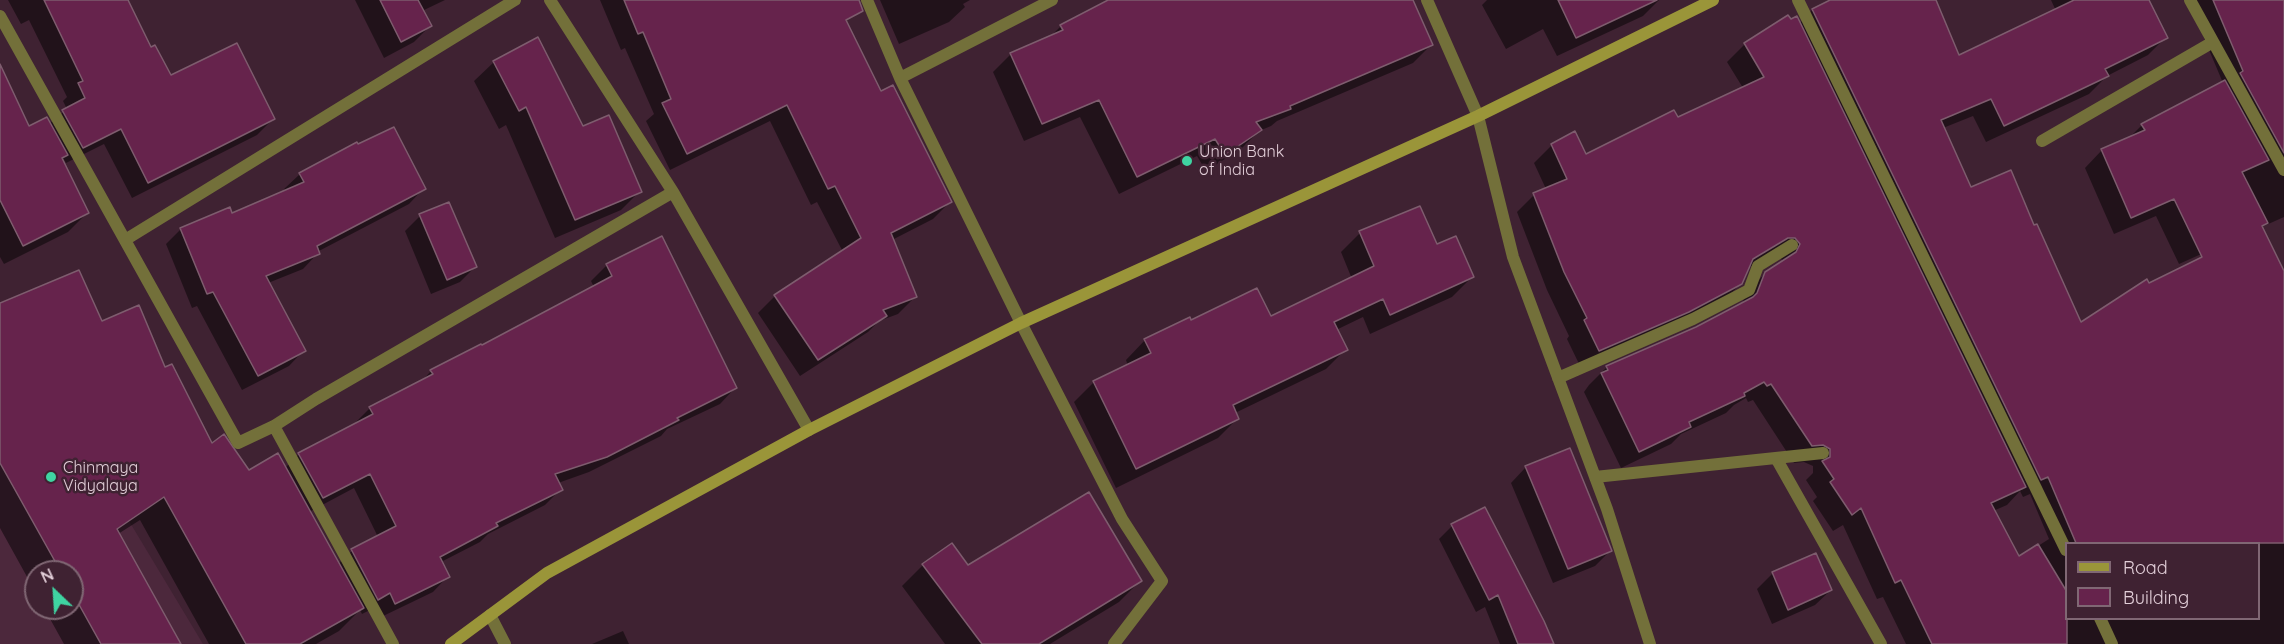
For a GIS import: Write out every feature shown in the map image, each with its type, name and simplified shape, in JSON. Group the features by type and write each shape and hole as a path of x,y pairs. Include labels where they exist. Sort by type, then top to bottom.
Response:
{"main road":[{"path":"451,644 547,573 809,430 1021,323 1478,116 1713,0"}],"street":[{"path":"125,240 515,0"},
{"path":"550,0 673,192 809,430"},
{"path":"867,0 900,78 1021,323 1122,519 1162,581 1114,644"},
{"path":"900,78 1052,0"},
{"path":"1427,0 1478,116 1513,257 1595,477 1650,644"},
{"path":"1798,0 2065,546"},
{"path":"2190,0 2284,170"},
{"path":"0,16 238,443 274,426 316,399 673,192"},
{"path":"2042,141 2213,42"},
{"path":"1558,378 1693,319 1749,290 1758,266 1792,245"},
{"path":"274,426 393,644"},
{"path":"1595,477 1823,453"},
{"path":"1776,458 1881,644"},
{"path":"490,615 505,644"},
{"path":"2101,620 2112,644"}],"shaded area":[{"name":"Chinmaya Vidyalaya","path":"34,363 203,644 0,644 0,382"}],"building":[{"path":"44,0 128,0 151,47 155,45 171,75 237,43 275,119 148,183 121,129 83,148 62,110 85,98 78,83 83,81"},
{"path":"380,0 418,0 432,26 401,42"},
{"path":"624,0 859,0 863,11 846,20 881,91 893,85 952,202 891,233 917,297 883,310 887,316 818,360 774,295 861,238 835,186 828,189 787,105 687,154 662,103 671,99 643,32 638,34"},
{"path":"1108,0 1413,0 1433,45 1290,106 1291,109 1256,122 1262,130 1225,155 1215,139 1137,177 1099,100 1042,124 1010,53 1063,30 1060,25"},
{"path":"1558,0 1657,0 1576,38"},
{"path":"1830,0 1936,0 1959,55 2074,0 2149,0 2168,38 2105,69 2109,76 2004,126 1991,99 1941,120 1971,187 2011,170 2034,225 2037,224 2081,322 2147,279 2149,283 2202,257 2174,199 2131,218 2101,149 2145,130 2141,124 2225,80 2269,160 2242,172 2268,223 2262,226 2284,271 2284,543 2076,542 2048,477 2041,480 1812,9"},
{"path":"2213,0 2284,0 2284,153 2240,73 2243,71"},
{"path":"1788,15 1791,19 1797,16 2026,487 1991,503 2019,556 2038,544 2065,589 2067,644 1932,644 1901,580 1895,583 1861,508 1852,515 1830,482 1834,479 1822,461 1830,457 1830,449 1823,445 1812,446 1771,384 1767,386 1764,382 1744,393 1745,396 1689,422 1691,427 1639,452 1601,373 1608,370 1606,366 1696,327 1753,297 1757,293 1765,272 1796,252 1800,244 1795,238 1788,238 1753,259 1742,284 1689,312 1599,351 1584,320 1587,318 1564,272 1533,193 1567,179 1551,144 1575,131 1586,154 1674,110 1678,117 1764,77 1744,43"},
{"path":"538,37 583,126 609,115 642,192 575,220 526,107 519,111 493,61"},
{"path":"0,64 29,126 47,117 68,155 62,158 89,213 23,246 0,200"},
{"path":"394,127 426,189 317,246 320,254 266,276 306,351 258,376 213,292 207,294 180,228 230,207 232,213 304,182 299,173 357,142 358,144"},
{"path":"449,202 477,267 447,280 419,214"},
{"path":"1420,206 1437,244 1456,236 1474,277 1390,315 1383,299 1334,322 1348,350 1233,405 1239,419 1136,469 1093,381 1151,353 1144,339 1190,317 1191,320 1257,288 1271,316 1374,266 1359,231"},
{"path":"662,236 737,388 607,457 555,474 563,490 496,523 498,526 440,557 450,577 395,604 390,593 378,600 351,549 396,526 370,474 323,498 298,453 373,414 369,407 433,374 430,370 612,276 606,264"},
{"path":"79,270 102,321 139,305 165,367 172,364 212,443 224,434 249,470 278,453 364,608 300,644 246,644 164,497 117,529 181,644 101,644 84,614 84,560 54,560 0,463 0,303"},
{"path":"1570,448 1612,551 1568,569 1525,466"},
{"path":"1089,492 1142,581 1039,644 982,644 922,564 952,543 968,565"},
{"path":"1485,507 1554,644 1518,644 1498,595 1489,600 1451,524"},
{"path":"1816,553 1832,590 1788,610 1772,572"}],"place":[{"name":"Union Bank of India","path":"1187,161"},
{"name":"Chinmaya Vidyalaya","path":"51,477"}]}
